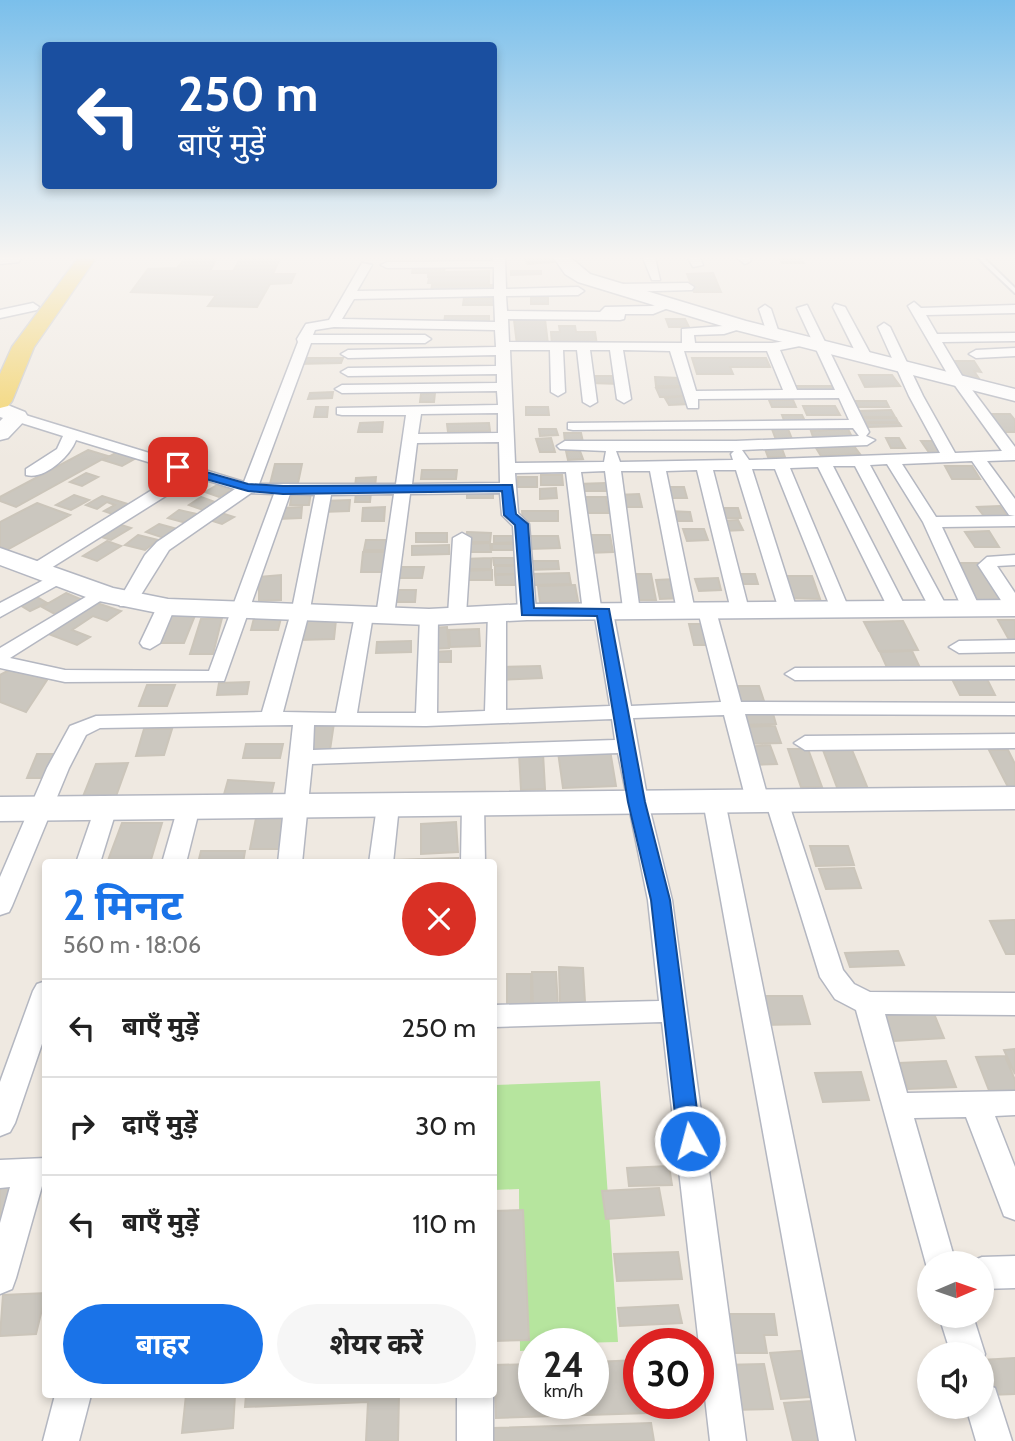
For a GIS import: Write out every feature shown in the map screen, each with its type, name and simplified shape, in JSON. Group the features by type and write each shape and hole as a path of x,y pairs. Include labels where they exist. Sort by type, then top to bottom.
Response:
{"main road":[{"path":"0,352 20,325"},
{"path":"0,401 23,347 39,325"}],"street":[{"path":"127,602 163,546 248,488 262,463 303,339 310,327 321,325"},
{"path":"303,339 448,325"},
{"path":"348,354 479,325"},
{"path":"503,325 510,515 521,524 527,612"},
{"path":"514,325 556,345 616,346 642,341 682,347 772,340 813,343 1015,395"},
{"path":"736,325 724,330 687,332 682,347 691,400 842,394"},
{"path":"742,325 772,340"},
{"path":"769,325 792,394"},
{"path":"808,325 813,343 867,440 931,522 971,608"},
{"path":"849,325 864,355"},
{"path":"926,325 958,380 1014,454"},
{"path":"884,327 904,365 916,396 950,457"},
{"path":"933,338 1015,337"},
{"path":"556,345 558,393"},
{"path":"583,346 590,402"},
{"path":"616,346 624,399"},
{"path":"976,355 1015,352"},
{"path":"348,372 504,370"},
{"path":"342,389 506,387"},
{"path":"342,411 506,409"},
{"path":"345,720 375,616 404,488 414,410"},
{"path":"0,433 8,413 71,435 248,488 508,488"},
{"path":"573,426 857,424"},
{"path":"607,426 632,612"},
{"path":"32,472 64,453 71,435"},
{"path":"411,439 506,437"},
{"path":"565,446 736,446 867,440"},
{"path":"736,446 788,610"},
{"path":"508,468 744,466 1014,454"},
{"path":"976,456 1015,511"},
{"path":"860,460 938,607"},
{"path":"824,463 897,608"},
{"path":"780,464 840,609"},
{"path":"657,465 696,611 833,978 848,996 868,1003 1015,1004"},
{"path":"704,466 740,610"},
{"path":"573,467 598,612 660,900 727,1441"},
{"path":"0,611 48,573 193,472"},
{"path":"0,662 65,676 217,677 283,490"},
{"path":"270,720 301,610 324,490"},
{"path":"931,522 1015,521"},
{"path":"426,720 443,616 461,538"},
{"path":"3,560 48,573 99,594 127,602 166,607 301,610 375,616 1015,608"},
{"path":"1015,560 993,561 987,565 1015,608"},
{"path":"0,656 99,594"},
{"path":"150,643 166,607"},
{"path":"495,717 497,613"},
{"path":"959,647 1015,646"},
{"path":"795,674 1015,673"},
{"path":"0,906 41,809 78,732 89,724 135,719 426,720 621,710 733,708 1015,709"},
{"path":"290,859 298,807 304,720"},
{"path":"805,743 1015,741"},
{"path":"301,757 628,747"},
{"path":"0,809 1014,799"},
{"path":"714,801 837,1441"},
{"path":"473,804 473,859"},
{"path":"381,859 388,806"},
{"path":"175,859 189,807"},
{"path":"90,859 106,808"},
{"path":"0,1123 42,1002"},
{"path":"868,1003 937,1251"},
{"path":"497,1016 674,1011"},
{"path":"898,1106 1015,1103"},
{"path":"976,1105 1015,1206"},
{"path":"0,1278 25,1173"},
{"path":"994,1273 1015,1272"},
{"path":"61,1441 72,1398"},
{"path":"475,1398 475,1441"},
{"path":"987,1419 994,1441"}],"green space":[{"path":"600,1081 618,1342 609,1342 609,1328 520,1328 519,1189 497,1190 497,1085"}],"building":[{"path":"515,325 546,325 548,344 517,345"},
{"path":"668,325 689,327 669,327"},
{"path":"559,326 575,326 576,332 595,332 597,345 552,345 551,332 560,332"},
{"path":"298,358 343,358 341,363 297,364"},
{"path":"692,358 766,358 770,367 730,367 733,374 697,374"},
{"path":"948,361 974,361 981,372 974,371 982,383 959,379"},
{"path":"859,375 892,375 900,386 865,387"},
{"path":"589,376 619,376 620,384 590,383"},
{"path":"655,377 680,378 682,386 656,386"},
{"path":"790,386 834,386 837,393 793,393"},
{"path":"682,387 686,396 660,397 656,388"},
{"path":"333,392 332,398 308,399 310,393"},
{"path":"435,393 434,402 420,402 421,394"},
{"path":"684,396 689,404 669,405 665,398"},
{"path":"769,400 793,400 796,407 772,407"},
{"path":"854,401 886,401 889,407 858,407"},
{"path":"803,406 835,406 840,415 807,415"},
{"path":"316,407 328,407 327,417 314,417"},
{"path":"526,407 548,407 549,415 526,415"},
{"path":"891,410 895,417 863,417 859,411"},
{"path":"986,414 1010,414 1015,420 1015,432 998,432"},
{"path":"782,415 802,415 806,423 785,423"},
{"path":"863,418 896,418 898,422 866,422"},
{"path":"383,422 382,432 358,432 360,423"},
{"path":"489,423 490,431 448,432 447,424"},
{"path":"866,423 899,423 901,426 868,427"},
{"path":"539,429 556,429 558,435 540,436"},
{"path":"772,429 788,429 792,439 776,440"},
{"path":"848,429 852,437 814,440 811,431"},
{"path":"564,433 581,433 583,442 565,442"},
{"path":"551,438 555,452 540,452 536,439"},
{"path":"886,438 899,438 905,448 891,448"},
{"path":"921,441 937,441 946,453 930,454"},
{"path":"764,446 781,446 785,457 768,457"},
{"path":"854,446 860,454 821,456 816,448"},
{"path":"88,450 108,456 16,507 0,501 0,497"},
{"path":"119,451 138,457 122,466 103,460"},
{"path":"566,451 580,451 583,459 568,460"},
{"path":"275,464 302,464 297,488 269,488"},
{"path":"945,466 972,466 980,479 952,479"},
{"path":"422,470 457,470 456,479 421,479"},
{"path":"86,473 98,477 82,486 70,482"},
{"path":"541,475 562,475 563,485 541,485"},
{"path":"376,477 375,487 355,487 356,478"},
{"path":"518,477 537,477 537,487 518,487"},
{"path":"606,483 608,491 579,491 577,484"},
{"path":"217,485 231,490 219,497 205,492"},
{"path":"663,487 684,487 687,498 666,498"},
{"path":"556,488 557,498 540,499 540,489"},
{"path":"311,492 309,505 290,505 292,493"},
{"path":"356,492 371,492 370,502 355,502"},
{"path":"467,492 493,492 493,498 467,498"},
{"path":"639,494 642,507 620,507 617,495"},
{"path":"74,495 89,500 71,510 56,505"},
{"path":"102,496 128,504 112,514 104,511 115,505 107,502 97,509 86,505"},
{"path":"201,497 215,502 203,510 189,505"},
{"path":"580,497 606,497 609,513 582,513"},
{"path":"350,500 349,511 322,512 323,501"},
{"path":"37,503 70,515 7,550 0,547 0,522"},
{"path":"1000,506 1010,520 987,520 977,507"},
{"path":"302,507 301,518 278,519 279,508"},
{"path":"385,507 384,521 362,521 363,508"},
{"path":"716,508 738,508 741,518 718,518"},
{"path":"179,510 197,514 186,523 168,518"},
{"path":"522,511 558,511 558,521 523,521"},
{"path":"668,511 690,512 692,521 670,521"},
{"path":"218,512 234,517 222,524 206,519"},
{"path":"738,520 743,530 722,531 719,521"},
{"path":"115,523 131,528 111,540 95,535"},
{"path":"159,524 177,529 164,538 146,532"},
{"path":"683,529 704,529 708,540 687,541"},
{"path":"989,531 999,547 975,547 965,532"},
{"path":"467,532 491,533 490,542 466,542"},
{"path":"416,533 447,533 447,542 416,542"},
{"path":"138,535 158,540 145,550 125,545"},
{"path":"584,535 610,535 613,552 587,553"},
{"path":"494,536 519,536 520,542 494,543"},
{"path":"528,536 558,536 560,548 529,549"},
{"path":"366,540 390,540 389,550 364,550"},
{"path":"107,541 121,546 97,561 83,556"},
{"path":"490,543 491,552 464,552 464,544"},
{"path":"492,544 519,544 519,550 492,550"},
{"path":"449,545 449,554 412,555 412,546"},
{"path":"363,552 388,552 387,572 361,572"},
{"path":"491,558 491,569 462,569 462,559"},
{"path":"493,558 520,558 521,565 494,565"},
{"path":"527,561 558,561 559,569 527,570"},
{"path":"953,563 982,563 1006,600 976,601"},
{"path":"495,566 520,566 521,574 495,574"},
{"path":"395,567 424,567 422,578 394,578"},
{"path":"492,570 492,580 462,580 462,571"},
{"path":"569,573 571,584 531,585 530,574"},
{"path":"521,574 522,585 496,585 495,575"},
{"path":"629,574 651,574 656,600 633,600"},
{"path":"732,574 755,574 758,584 735,584"},
{"path":"281,575 281,600 259,601 259,577"},
{"path":"778,576 812,576 820,599 785,598"},
{"path":"718,578 721,590 699,591 695,579"},
{"path":"677,579 682,598 660,599 656,580"},
{"path":"575,585 578,601 540,602 538,586"},
{"path":"391,590 416,590 415,602 390,602"},
{"path":"66,593 80,599 55,614 42,607"},
{"path":"32,594 47,603 30,611 15,602"},
{"path":"94,602 121,611 107,621 93,616 72,630 90,637 77,645 46,633"},
{"path":"170,612 196,613 184,643 158,643"},
{"path":"255,614 282,614 278,630 251,630"},
{"path":"222,618 213,654 190,654 201,619"},
{"path":"336,620 334,639 299,640 302,621"},
{"path":"998,620 1015,620 1015,645 1012,645"},
{"path":"903,621 918,650 879,651 864,622"},
{"path":"689,624 709,624 714,645 694,645"},
{"path":"447,627 449,648 430,649 429,628"},
{"path":"479,629 480,646 450,647 449,630"},
{"path":"411,641 411,652 376,653 377,642"},
{"path":"451,651 451,662 430,662 430,652"},
{"path":"912,651 922,672 889,672 880,652"},
{"path":"540,666 542,678 500,680 498,667"},
{"path":"13,668 47,680 26,712 0,702 0,675"},
{"path":"952,679 987,679 995,695 960,695"},
{"path":"249,682 247,694 217,695 219,683"},
{"path":"147,685 175,685 167,706 139,706"},
{"path":"731,686 759,686 764,701 736,702"},
{"path":"735,710 772,710 776,724 739,725"},
{"path":"334,723 330,750 304,750 309,724"},
{"path":"775,726 781,743 744,744 739,727"},
{"path":"144,729 172,729 164,755 136,756"},
{"path":"246,744 283,744 280,758 243,758"},
{"path":"770,745 777,764 751,765 745,747"},
{"path":"788,749 808,749 822,787 801,787"},
{"path":"610,750 616,786 563,788 558,752"},
{"path":"823,750 852,750 868,789 838,790"},
{"path":"989,750 1008,750 1015,764 1015,787 1008,787"},
{"path":"543,753 545,789 521,790 519,754"},
{"path":"37,754 56,754 47,778 27,778"},
{"path":"128,763 115,799 82,799 96,764"},
{"path":"228,780 274,783 270,800 223,798"},
{"path":"256,818 285,818 280,849 250,849"},
{"path":"456,822 458,852 421,854 421,824"},
{"path":"122,823 162,823 151,859 108,859"},
{"path":"810,846 848,846 854,865 816,866"},
{"path":"201,851 245,851 244,859 199,859"},
{"path":"854,868 861,888 826,889 819,869"},
{"path":"1015,920 1015,954 1006,954 990,921"},
{"path":"898,951 904,965 850,967 845,953"},
{"path":"559,967 583,968 585,1002 560,1002"},
{"path":"532,972 556,972 558,1008 533,1008"},
{"path":"507,974 531,974 531,1009 507,1009"},
{"path":"756,996 802,996 810,1024 762,1025"},
{"path":"932,1009 944,1038 894,1041 883,1012"},
{"path":"1015,1049 1015,1074 1004,1050"},
{"path":"1005,1056 1015,1080 1015,1098 992,1098 976,1057"},
{"path":"946,1061 956,1087 908,1089 899,1063"},
{"path":"861,1072 869,1100 823,1102 815,1073"},
{"path":"669,1166 672,1185 629,1186 627,1168"},
{"path":"0,1187 23,1187 0,1263"},
{"path":"659,1188 664,1215 606,1219 602,1191"},
{"path":"523,1210 528,1328 518,1328 518,1340 497,1341 497,1211"},
{"path":"678,1252 682,1279 617,1281 614,1254"},
{"path":"42,1293 42,1309 36,1334 0,1336 3,1295"},
{"path":"678,1305 682,1323 620,1326 618,1308"},
{"path":"719,1314 774,1314 777,1335 764,1335 767,1353 724,1353"},
{"path":"813,1350 824,1396 781,1399 770,1353"},
{"path":"1015,1358 1015,1394 994,1395 994,1359"},
{"path":"609,1361 623,1361 623,1414 609,1414"},
{"path":"518,1364 518,1417 496,1418 497,1365"},
{"path":"764,1364 773,1409 729,1410 722,1365"},
{"path":"186,1398 235,1398 233,1428 182,1433"},
{"path":"246,1398 399,1398 398,1441 366,1441 368,1402 245,1407"},
{"path":"813,1401 824,1441 793,1441 784,1403"},
{"path":"651,1423 654,1441 493,1441 493,1428"}],"route":[{"path":"178,467 248,488 508,488 510,515 521,524 527,612 604,612 637,802 660,900 690,1141"}]}
